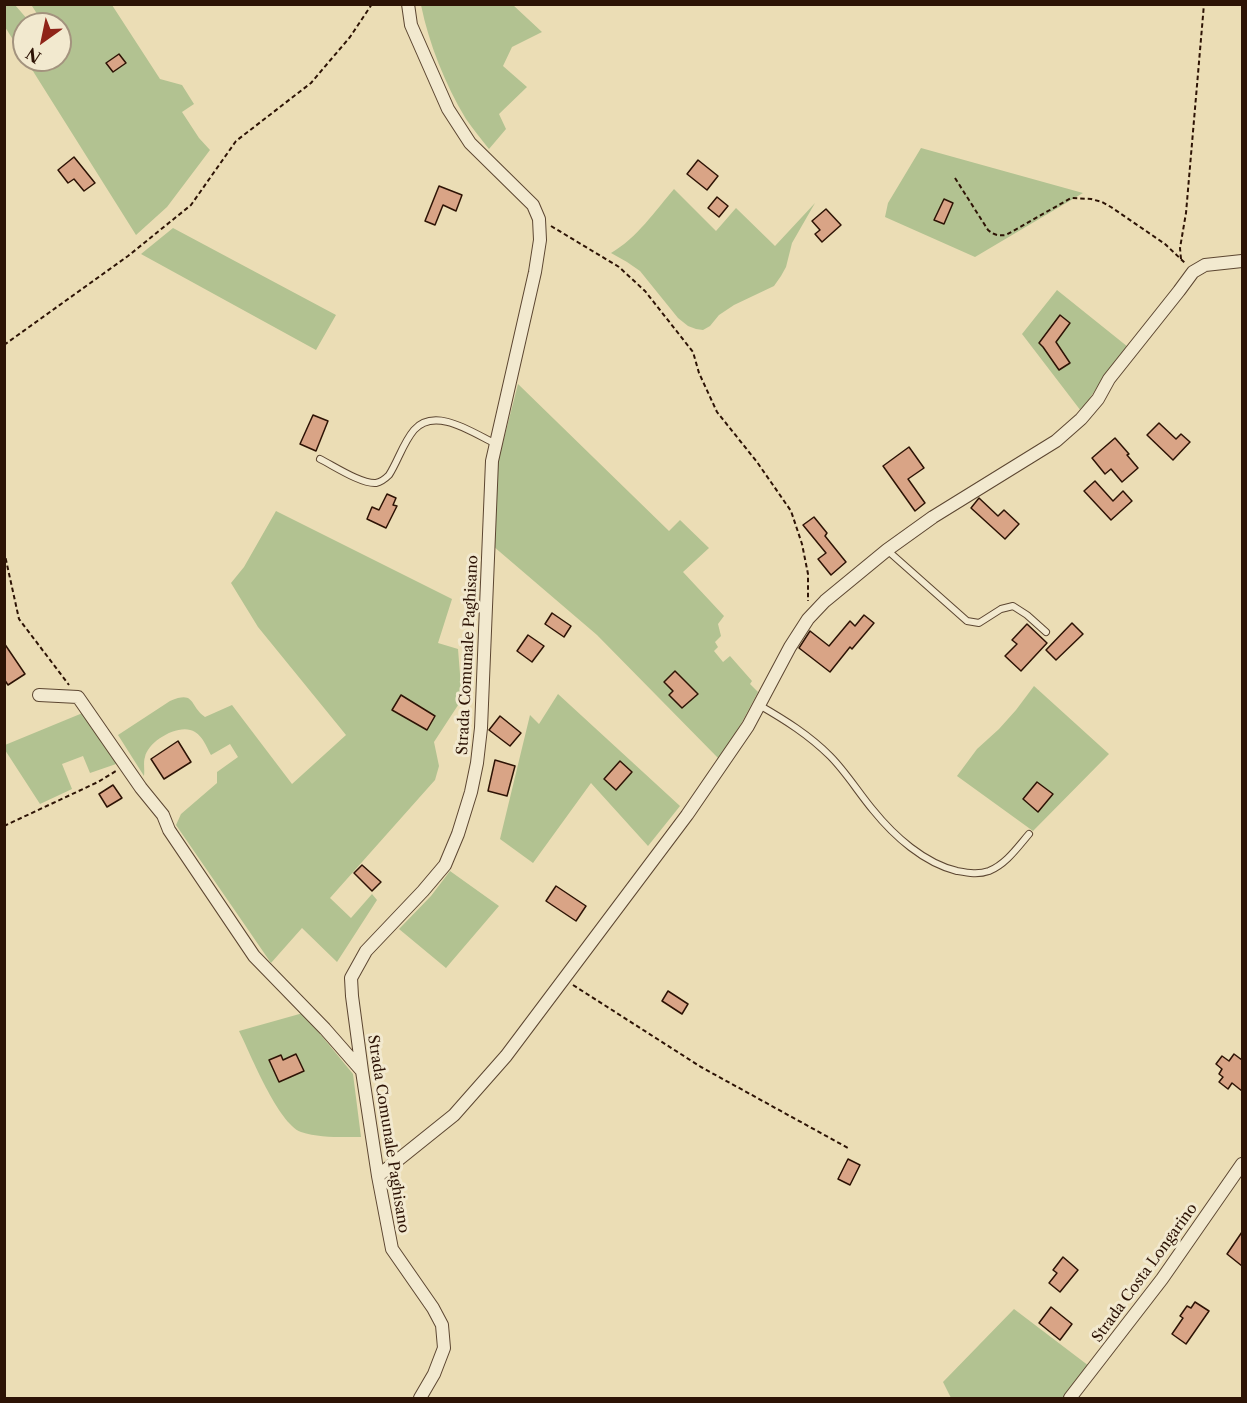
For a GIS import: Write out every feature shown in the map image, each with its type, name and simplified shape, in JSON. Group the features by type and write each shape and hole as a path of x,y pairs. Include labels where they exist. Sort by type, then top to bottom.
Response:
{"street":[{"path":"408,4 411,25 448,109 470,143 533,205 539,219"},
{"name":"Strada Comunale Paghisano","path":"420,1398 434,1374 444,1347 442,1325 433,1308 392,1249 362,1071 351,978 366,951 445,865 458,834 471,792 481,728 492,461 535,272 540,240 539,219"},
{"path":"378,1176 454,1115 506,1056 687,815 748,726 790,647 808,619 825,601 887,550 933,517 1056,441 1073,426 1098,399 1109,379 1193,272 1205,265 1242,261"},
{"path":"39,695 78,697 141,788 163,815 169,830 254,956 318,1021 362,1071"},
{"name":"Strada Costa Longarino","path":"1070,1398 1162,1279 1242,1164"}],"lane":[{"path":"320,459 364,481 377,483 389,475 414,430 423,423 433,420 452,423 496,444"},
{"path":"887,550 967,621 980,623 1001,609 1013,606 1046,632"},
{"path":"759,705 811,738 841,768 874,811 894,832 937,864 966,873 987,871 1005,861 1029,834"}],"path":[{"path":"4,345 128,256 191,205 236,141 311,83 350,37 372,4"},
{"path":"1181,259 1180,248 1187,203 1204,4"},
{"path":"955,178 988,230 993,234 1005,235 1071,198 1082,197 1111,207 1165,244 1193,272"},
{"path":"539,219 619,267 645,291 693,352 699,373 717,412 757,462 791,511 802,544 808,574 808,619"},
{"path":"4,551 19,620 78,697"},
{"path":"4,826 98,782 126,765"},
{"path":"563,979 701,1067 848,1148"}],"green space":[{"path":"5,5 15,5 21,12 12,12 12,38 5,27"},
{"path":"34,5 112,5 160,79 182,85 194,104 182,112 210,150 167,207 136,235 34,72 72,72 72,12 36,12 32,6"},
{"path":"421,5 513,5 542,32 512,47 503,66 527,87 499,114 506,129 489,149 466,119 451,92 433,49"},
{"path":"921,148 1083,193 975,257 885,217 888,203"},
{"path":"674,189 716,231 736,208 775,246 815,203 792,243 786,267 774,286 734,305 703,330 688,326 678,318 640,271 611,253 637,232"},
{"path":"173,228 336,315 316,350 141,254"},
{"path":"1057,290 1128,347 1081,411 1022,334"},
{"path":"518,384 669,531 680,520 709,548 683,572 724,616 718,624 721,636 715,642 718,647 714,651 723,662 730,656 752,681 750,684 758,692 719,759 597,635 493,546 498,462"},
{"path":"276,511 452,599 438,643 458,649 462,699 434,742 439,766 435,780 330,898 351,918 372,894 377,900 337,962 302,928 271,963 176,825 181,814 217,783 217,772 238,757 230,744 211,755 195,732 181,729 173,731 158,739 147,751 144,759 144,776 118,735 178,698 188,698 205,717 232,705 292,784 346,735 258,627 231,583 244,567"},
{"path":"1034,686 1109,754 1033,831 957,776 977,749 999,729"},
{"path":"558,694 680,806 648,846 591,783 533,863 500,839 530,715 539,724"},
{"path":"85,712 119,763 90,773 83,756 62,764 72,789 40,804 5,750 5,745"},
{"path":"450,871 499,906 446,968 399,929 431,896"},
{"path":"303,1013 353,1074 361,1137 315,1135 301,1132 292,1126 274,1102 239,1031"},
{"path":"1014,1309 1089,1366 1064,1398 951,1398 943,1382"}],"building":[{"path":"119,54 126,63 113,72 106,63"},
{"path":"74,157 95,183 84,191 74,179 68,183 58,170"},
{"path":"698,160 718,176 707,190 687,174"},
{"path":"439,186 462,195 456,211 443,205 435,225 425,221"},
{"path":"717,197 728,206 719,217 708,208"},
{"path":"944,199 953,203 944,224 934,220"},
{"path":"826,209 841,225 822,242 815,234 820,230 812,221"},
{"path":"1060,315 1070,323 1056,342 1070,363 1059,370 1039,343"},
{"path":"313,415 328,421 316,451 300,444"},
{"path":"1159,423 1176,439 1181,434 1190,442 1173,460 1147,435"},
{"path":"1115,438 1138,468 1122,482 1111,469 1105,474 1092,458"},
{"path":"909,447 924,468 908,479 925,503 915,511 883,466"},
{"path":"1095,481 1113,501 1123,491 1132,501 1111,520 1084,491"},
{"path":"387,494 396,498 393,505 397,506 386,528 367,519 372,507 379,510"},
{"path":"979,498 998,516 1004,510 1019,524 1005,539 971,508"},
{"path":"814,517 827,533 825,536 846,562 831,575 818,559 826,553 803,525"},
{"path":"552,613 571,626 564,637 545,624"},
{"path":"864,615 874,623 852,649 850,647 830,672 799,648 810,631 829,646 850,621 855,626"},
{"path":"1072,623 1083,634 1056,660 1046,650"},
{"path":"1027,624 1047,643 1021,671 1005,656 1017,644 1012,640"},
{"path":"528,635 544,646 532,662 517,651"},
{"path":"4,643 25,674 8,685 4,679"},
{"path":"675,671 698,694 682,708 669,695 673,691 664,682"},
{"path":"401,695 435,716 427,730 392,710"},
{"path":"500,716 521,733 510,746 489,730"},
{"path":"178,741 191,762 164,779 151,759"},
{"path":"495,760 515,766 507,796 488,791"},
{"path":"620,761 632,772 616,790 604,779"},
{"path":"1037,782 1053,794 1038,812 1023,799"},
{"path":"113,785 122,798 107,807 99,794"},
{"path":"362,865 381,882 372,891 354,873"},
{"path":"556,886 586,906 576,921 546,901"},
{"path":"668,991 688,1004 682,1014 662,1001"},
{"path":"296,1054 304,1071 279,1082 269,1060 281,1055 283,1060"},
{"path":"1234,1054 1242,1060 1242,1091 1232,1083 1228,1089 1219,1082 1223,1077 1219,1074 1222,1069 1216,1064 1222,1056 1229,1061"},
{"path":"848,1159 860,1165 850,1185 838,1179"},
{"path":"1242,1232 1242,1266 1227,1254"},
{"path":"1063,1257 1078,1270 1060,1292 1049,1283 1057,1273 1053,1270"},
{"path":"1195,1302 1209,1311 1186,1344 1172,1334 1183,1318 1180,1316 1187,1306 1191,1308"},
{"path":"1051,1307 1072,1324 1060,1340 1039,1323"}]}
